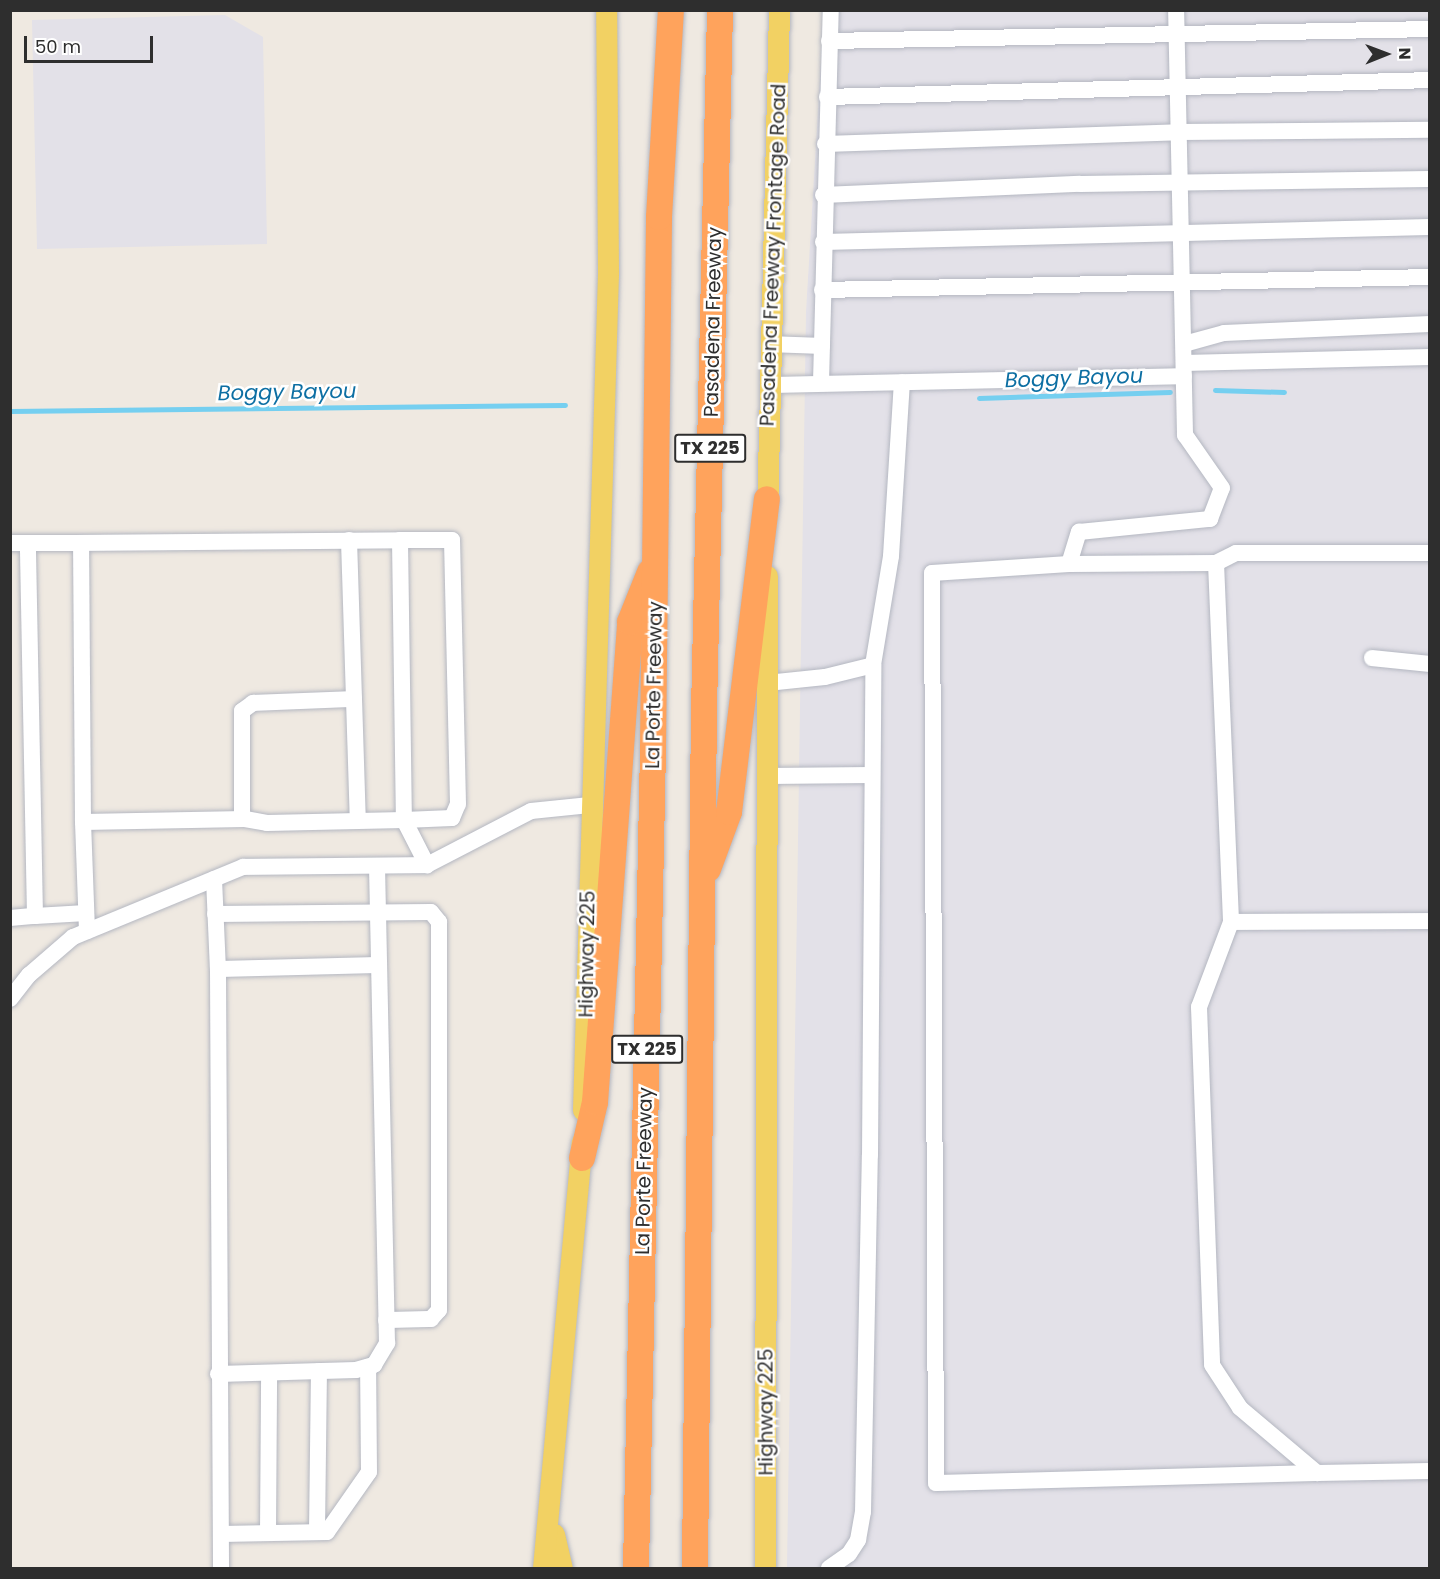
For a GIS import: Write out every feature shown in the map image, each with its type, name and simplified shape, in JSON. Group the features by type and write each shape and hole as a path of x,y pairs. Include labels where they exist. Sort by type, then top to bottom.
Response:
{"highway":[{"name":"TX 225","path":"656,558 659,218 671,10"},
{"name":"Pasadena Freeway","path":"702,886 720,10"},
{"path":"702,886 729,812 768,499"},
{"path":"582,1158 595,1102 630,622 656,558"},
{"name":"La Porte Freeway","path":"636,1569 656,558"},
{"name":"TX 225","path":"695,1556 702,886"}],"main road":[{"name":"Highway 225","path":"548,1498 582,1158 590,805 608,273 606,10"},
{"name":"Pasadena Freeway Frontage Road","path":"768,499 768,385 779,10"},
{"name":"Highway 225","path":"765,1569 768,499"},
{"path":"543,1569 548,1498"},
{"path":"548,1498 562,1569"}],"lane":[{"path":"821,382 823,195 831,10"},
{"path":"1069,564 1079,532 1210,519 1222,489 1185,435 1176,10"},
{"path":"829,41 1177,36 1430,29"},
{"path":"827,97 1178,85 1430,80"},
{"path":"825,144 1179,132 1430,130"},
{"path":"823,195 1180,183 1430,179"},
{"path":"823,242 1181,231 1430,227"},
{"path":"822,290 1430,277"},
{"path":"1184,344 1224,333 1430,324"},
{"path":"769,344 822,346"},
{"path":"768,385 821,382 902,382 1430,357"},
{"path":"829,1569 849,1554 858,1540 863,1512 870,1155 873,665 891,556 902,382"},
{"path":"349,540 358,821"},
{"path":"400,540 405,820 427,865"},
{"path":"10,543 452,540 458,804 452,818 267,823 242,819 83,822"},
{"path":"28,543 35,916"},
{"path":"81,543 83,822 87,931"},
{"path":"1430,553 1236,553 1216,562 1069,564 932,573 936,1483 1430,1472"},
{"path":"1216,562 1231,922 1199,1007 1212,1365 1240,1408 1317,1473"},
{"path":"1372,658 1430,664"},
{"path":"767,683 825,678 873,665"},
{"path":"242,819 242,711 253,702 354,699"},
{"path":"767,776 872,776"},
{"path":"10,999 29,975 73,937 243,867 427,865 531,811 590,805"},
{"path":"218,1374 368,1367 374,1365 387,1343 377,866"},
{"path":"214,879 218,969 218,1374 221,1569"},
{"path":"215,914 431,912 439,922 440,1310 431,1319 386,1320"},
{"path":"10,918 86,913"},
{"path":"1231,922 1430,921"},
{"path":"218,969 379,965"},
{"path":"221,1534 327,1532 369,1472 368,1367"},
{"path":"317,1533 319,1371"},
{"path":"268,1533 269,1372"}],"shaded area":[{"path":"824,11 1429,11 1429,1568 787,1568 806,312"},
{"path":"225,15 263,37 267,244 37,249 32,20"}],"waterway":[{"name":"Boggy Bayou","path":"1215,390 1284,392"},
{"name":"Boggy Bayou","path":"979,398 1170,392"},
{"name":"Boggy Bayou","path":"10,411 565,405"}]}
